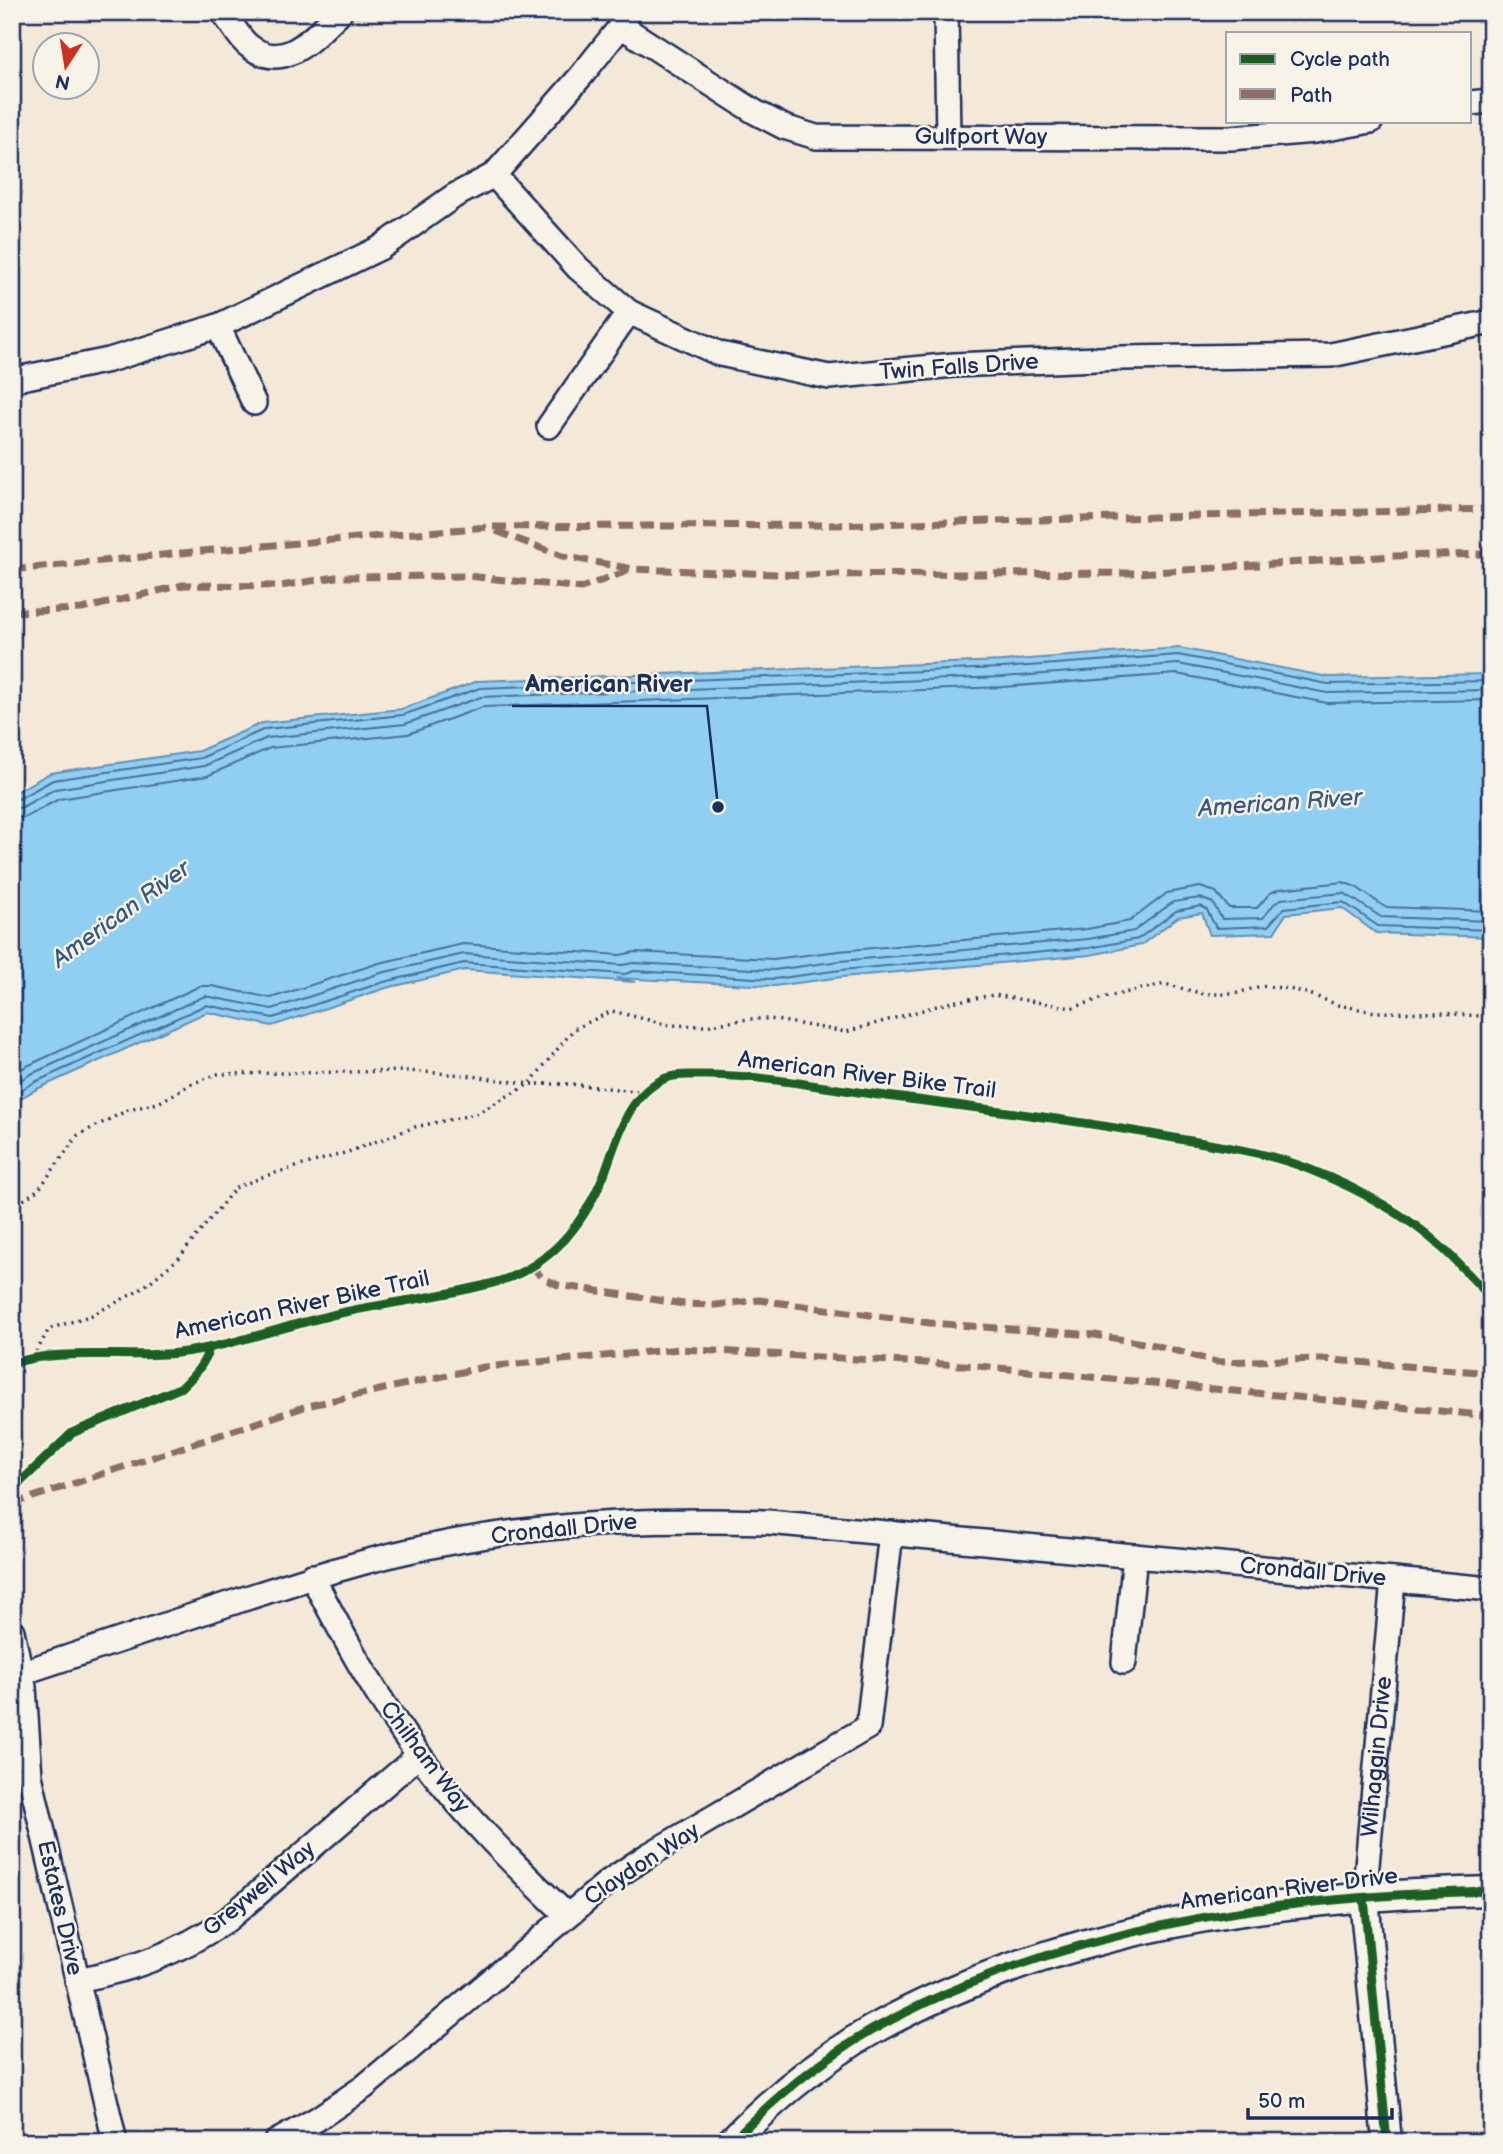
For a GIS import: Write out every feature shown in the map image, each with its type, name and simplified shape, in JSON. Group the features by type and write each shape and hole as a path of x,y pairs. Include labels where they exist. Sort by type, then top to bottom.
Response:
{"street":[{"path":"222,12 247,45 268,57 297,51 340,12"},
{"path":"946,12 948,137"},
{"path":"12,380 109,360 218,326 380,248 454,197 494,175 624,19"},
{"name":"Gulfport Way","path":"624,19 755,112 784,127 816,137 1230,138 1315,131 1365,122"},
{"path":"1472,103 1491,101"},
{"name":"Twin Falls Drive","path":"494,175 578,268 629,312 720,354 829,377 982,364 1331,355 1491,322"},
{"path":"549,426 629,312"},
{"path":"218,326 254,403"},
{"name":"Crondall Drive","path":"17,1674 312,1576 365,1561 453,1542 542,1528 610,1522 768,1522 1491,1589"},
{"name":"Claydon Way","path":"276,2142 317,2119 364,2087 608,1882 647,1856 868,1727 891,1533"},
{"path":"1124,1662 1135,1556"},
{"name":"Chilham Way","path":"312,1576 348,1646 419,1755 508,1859 567,1915"},
{"name":"Wilhaggin Drive","path":"1387,2142 1364,1898 1393,1580"},
{"name":"Estates Drive","path":"12,1631 30,1776 115,2142"},
{"name":"Greywell Way","path":"77,1980 145,1964 174,1952 227,1920 419,1755"},
{"name":"American River Drive","path":"731,2142 782,2094 859,2038 928,2001 1045,1957 1190,1918 1364,1898 1491,1891"}],"path":[{"path":"19,1361 38,1358 49,1329 92,1315 139,1290 179,1258 234,1188 265,1176 348,1152 415,1127 476,1114 529,1084 574,1029 612,1011 669,1025 705,1026 748,1019 770,1019 846,1032 972,998 994,995 1072,1008 1106,997 1165,984 1204,994 1234,993 1261,986 1284,988 1307,993 1338,1005 1375,1012 1491,1017"},
{"path":"12,1208 39,1188 78,1135 128,1110 158,1103 191,1084 218,1074 407,1071 465,1075 529,1084 648,1088"},
{"path":"635,1102 648,1088"}],"water":[{"path":"1179,648 1328,677 1491,674 1491,937 1376,933 1342,908 1286,914 1274,933 1210,935 1202,913 1178,917 1141,945 1090,955 842,977 774,986 617,978 635,982 465,970 386,988 272,1026 207,1012 37,1089 12,1103 12,794 50,773 199,751 262,723 402,709 478,681 1002,661"}],"marked path":[{"path":"12,570 488,527 828,525 1491,509"},
{"path":"496,531 562,556 633,569 805,575 1139,573 1393,556 1491,554"},
{"path":"12,612 82,609 183,585 281,586 336,577 468,576 581,588 633,569"},
{"path":"532,1266 541,1277 558,1285 684,1304 716,1305 759,1300 930,1323 1095,1335 1155,1345 1216,1362 1320,1359 1491,1373"},
{"path":"12,1504 307,1406 484,1367 681,1349 978,1366 1491,1416"}],"cycle path":[{"name":"American River Bike Trail","path":"12,1364 48,1356 158,1354 198,1350 345,1312 481,1286 519,1273 551,1252 577,1224 597,1190 626,1118 642,1095 666,1078 682,1075 766,1079 1027,1115 1209,1144 1278,1159 1345,1185 1395,1212 1439,1245 1491,1298"},
{"name":"American River Bike Trail","path":"12,1490 72,1433 182,1387 205,1359 209,1348"},
{"path":"731,2142 798,2081 872,2030 944,1994 1018,1965 1172,1923 1252,1910 1331,1900 1491,1891"},
{"path":"1364,1898 1387,2142"}],"place":[{"name":"American River","path":"718,807"}]}
